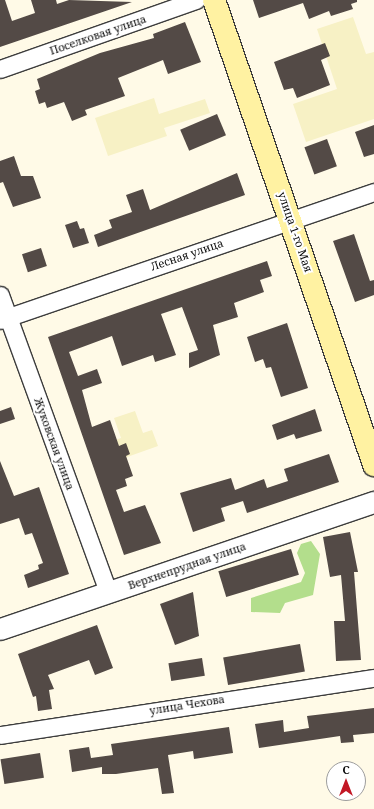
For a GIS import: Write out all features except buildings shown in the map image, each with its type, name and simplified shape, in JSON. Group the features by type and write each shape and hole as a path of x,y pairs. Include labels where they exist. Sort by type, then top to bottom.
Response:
{"main road":[{"name":"улица 1-го Мая","path":"214,0 374,465"}],"street":[{"name":"Поселковая улица","path":"0,69 196,0"},
{"name":"Лесная улица","path":"4,318 374,192"},
{"name":"Жуковская улица","path":"0,295 4,318 108,592"},
{"name":"Верхнепрудная улица","path":"0,629 374,502"},
{"name":"улица Чехова","path":"0,735 374,678"}],"shaded area":[{"path":"353,17 366,54 374,52 374,119 306,142 293,104 337,89 317,29"},
{"path":"154,98 159,114 205,99 210,113 164,128 167,136 108,156 95,118"},
{"path":"135,411 143,433 152,430 158,446 113,462 106,443 121,438 114,418"}],"green space":[{"path":"311,541 320,554 313,595 285,603 280,613 251,612 251,598 301,582 305,573 297,553 301,544"}]}
